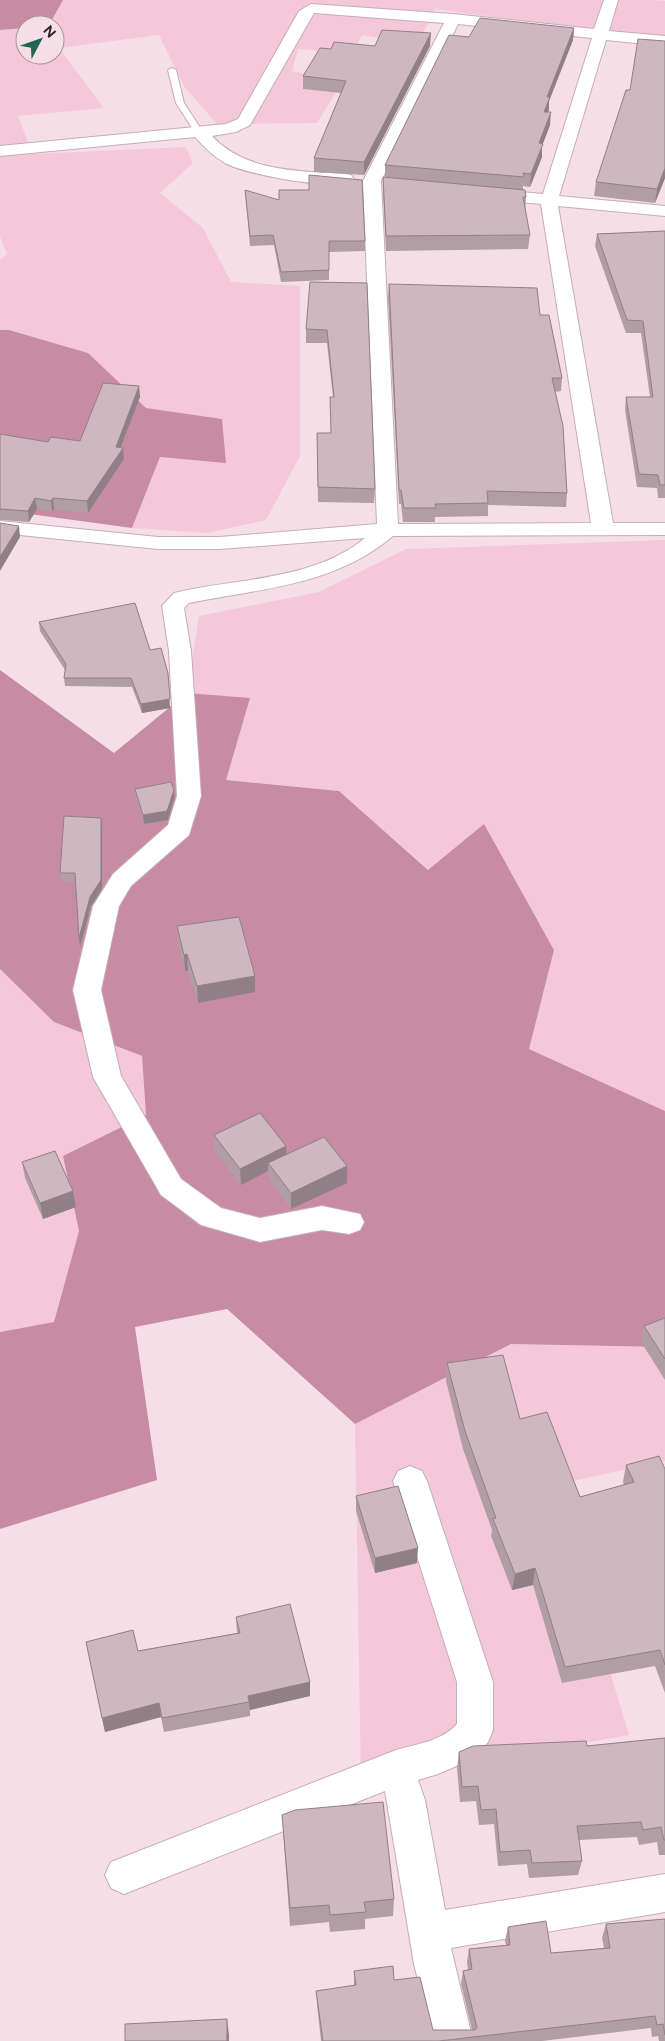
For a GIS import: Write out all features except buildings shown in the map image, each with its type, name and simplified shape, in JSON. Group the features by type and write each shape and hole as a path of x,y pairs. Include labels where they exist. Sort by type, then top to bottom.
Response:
{"street":[{"path":"603,528 549,201 611,0"},
{"path":"0,151 230,129 244,122 308,10 316,8 453,19 665,41"},
{"path":"388,530 372,182 453,19"},
{"path":"198,132 218,152 244,164 275,174 392,184"},
{"path":"470,192 665,211"},
{"path":"0,527 158,543 220,543 388,530 665,529"},
{"path":"349,1222 322,1218 260,1230 212,1217 171,1187 107,1076 87,990 106,906 122,880 180,829 190,796 175,604 182,598 295,577 327,568 360,553 388,530"},
{"path":"124,1876 396,1768 438,1756 462,1745 475,1730 475,1682 410,1481"},
{"path":"396,1768 406,1800 434,1964 453,2041"},
{"path":"430,1932 665,1893"}],"lane":[{"path":"172,70 180,103 198,132"}],"shaded area":[{"path":"0,0 63,0 55,15 15,15 15,29 0,30"},
{"path":"63,0 655,0 665,1 665,37 590,30 435,9 418,44 362,35 353,53 298,49 292,71 342,83 317,123 217,124 185,88 159,35 65,47 65,15 53,15"},
{"path":"15,29 15,65 65,65 65,56 104,108 18,116 33,154 186,147 193,163 160,193 203,228 231,282 300,286 300,456 266,520 207,533 132,528 160,457 222,419 146,408 88,353 9,330 0,330 0,260 7,254 0,237 0,30"},
{"path":"0,330 9,330 88,353 146,408 222,419 226,463 160,457 132,528 0,510"},
{"path":"665,540 665,1111 529,1049 554,950 484,825 429,870 339,791 226,780 187,693 199,616 319,592 406,549"},
{"path":"0,670 114,753 187,693 250,698 226,780 339,791 428,870 484,824 554,950 529,1049 665,1111 665,1347 511,1344 355,1424 227,1309 135,1327 157,1480 0,1529 0,1332 54,1322 79,1231 63,1156 146,1115 142,1056 54,1022 0,969"},
{"path":"0,969 54,1022 142,1056 146,1116 63,1156 79,1231 54,1322 0,1332"},
{"path":"511,1344 665,1347 665,1461 554,1485 629,1735 361,1784 355,1424"}]}
